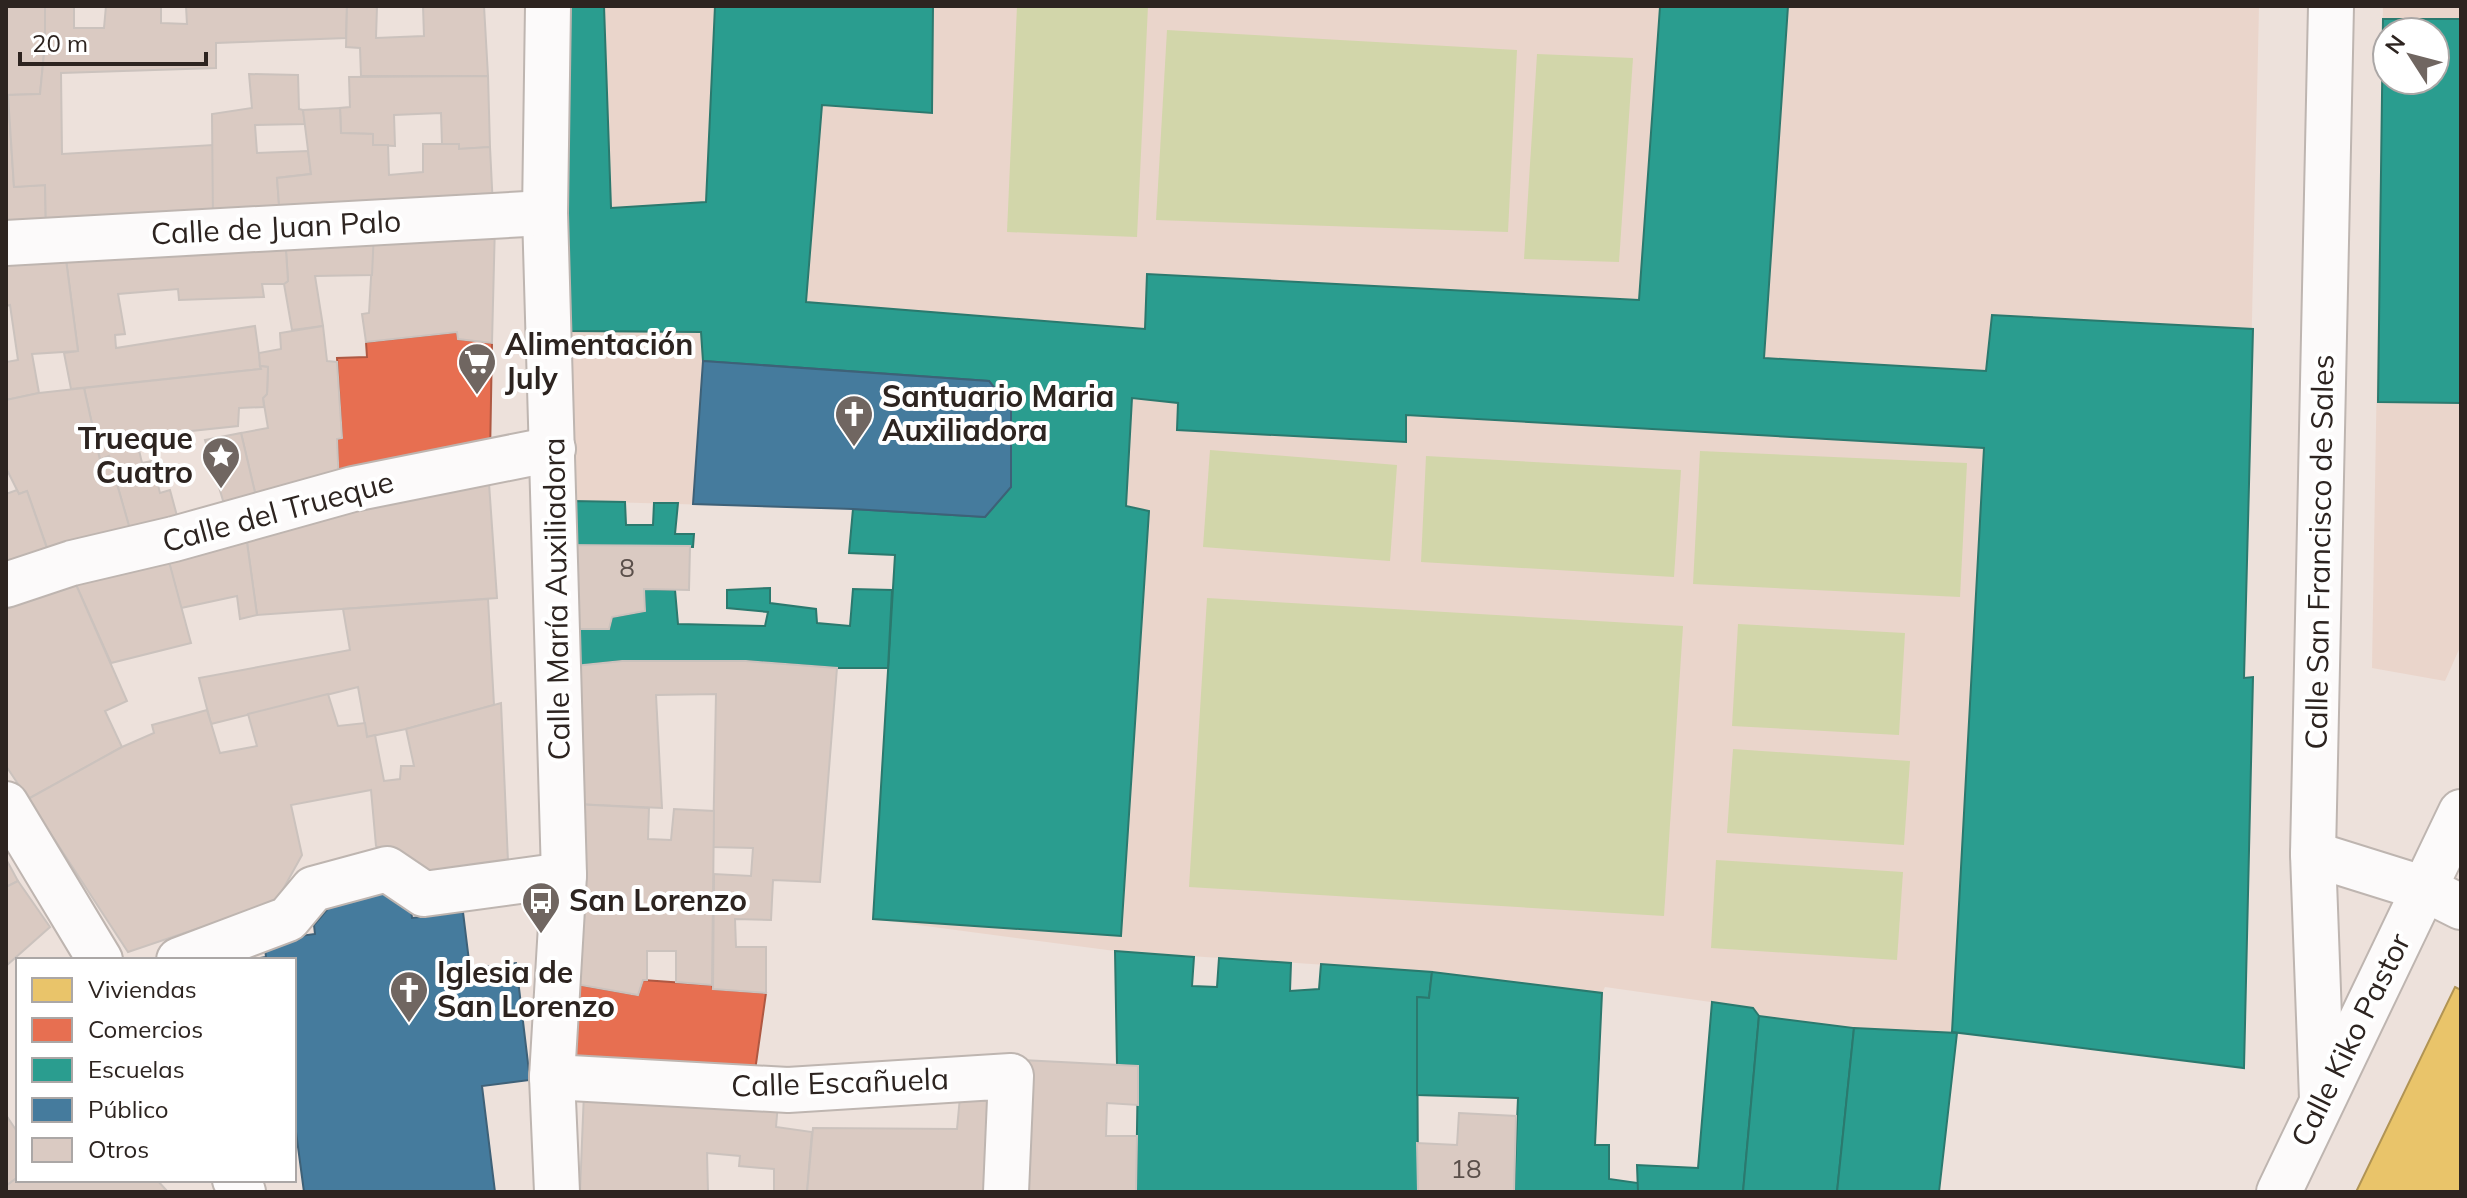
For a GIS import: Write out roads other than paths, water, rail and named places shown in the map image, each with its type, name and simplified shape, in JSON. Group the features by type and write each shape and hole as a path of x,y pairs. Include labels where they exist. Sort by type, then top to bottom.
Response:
{"street":[{"name":"Calle María Auxiliadora","path":"548,6 545,213 564,875 552,1077 557,1192"},
{"name":"Calle San Francisco de Sales","path":"2322,1099 2313,854 2331,6"},
{"name":"Calle de Juan Palo","path":"6,243 545,213"},
{"name":"Calle del Trueque","path":"6,585 72,563 174,539 353,489 553,449"},
{"path":"6,804 99,958"},
{"name":"Calle Kiko Pastor","path":"2279,1192 2322,1099 2443,898 2461,812"},
{"path":"2313,854 2443,898"},
{"path":"184,958 288,919 313,889 387,869 424,894 564,875"},
{"name":"Calle Escañuela","path":"552,1077 788,1090 1011,1076 1006,1192"}],"place":[{"name":"Alimentación July","path":"477,396"},
{"name":"Santuario Maria Auxiliadora","path":"854,448"},
{"name":"Trueque Cuatro","path":"221,490"},
{"name":"San Lorenzo","path":"541,935"},
{"name":"Iglesia de San Lorenzo","path":"409,1024"}]}
